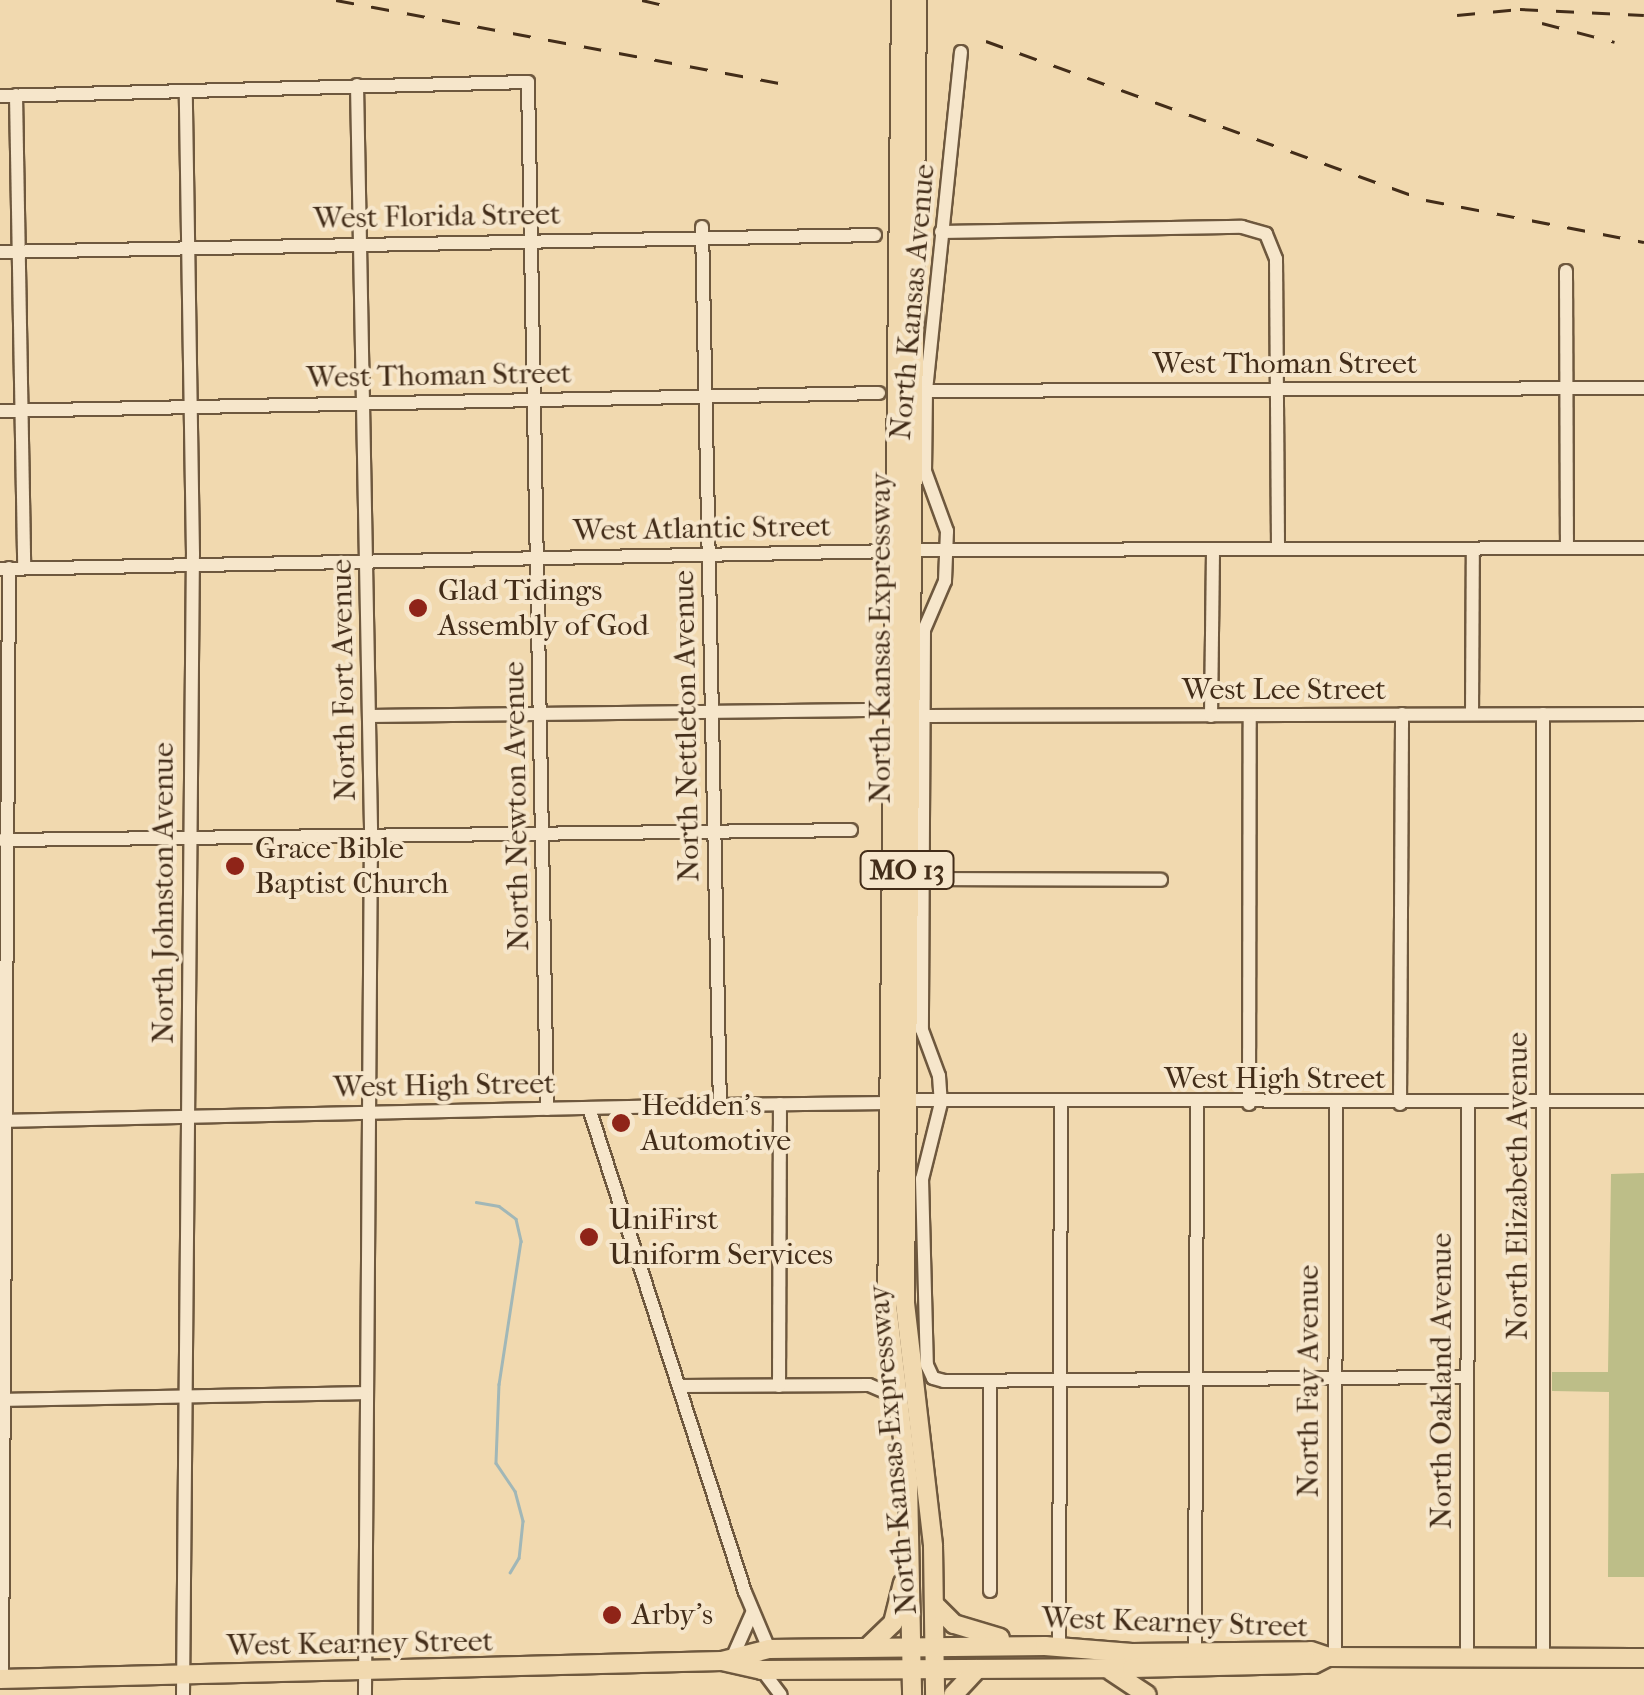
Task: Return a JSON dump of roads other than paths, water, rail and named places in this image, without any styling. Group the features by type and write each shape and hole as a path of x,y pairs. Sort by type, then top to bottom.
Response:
{"main road":[{"name":"North Kansas Expressway","path":"901,0 908,92"},
{"name":"North Kansas Expressway","path":"917,0 908,92 889,1030 906,1177 905,1303 935,1606 935,1695"},
{"name":"North Kansas Expressway","path":"900,551 898,1103 887,1305 908,1482 912,1695"},
{"path":"868,1647 888,1633 902,1598 908,1482"},
{"path":"935,1606 975,1633 1052,1646"},
{"name":"West Kearney Street","path":"1,1680 363,1672 728,1657 769,1649 912,1646 1052,1646 1149,1660 1314,1664 1332,1657"},
{"name":"West Kearney Street","path":"728,1657 762,1670 1101,1668 1195,1652 1311,1651 1332,1657 1644,1658"},
{"path":"1101,1668 1150,1695"},
{"path":"954,1695 978,1669"}],"street":[{"name":"North Kansas Avenue","path":"962,52 926,390 924,471 944,512 947,550 945,582 924,630 922,1030 939,1076 940,1103 922,1179 922,1294 932,1378 990,1381"},
{"name":"North Newton Avenue","path":"357,85 528,82 547,1108"},
{"path":"0,96 357,85"},
{"name":"North Fort Avenue","path":"357,85 371,832 364,1392 365,1695"},
{"name":"North Johnston Avenue","path":"183,1695 192,564 186,91"},
{"path":"1,1680 4,840 11,568 22,410 16,95"},
{"path":"941,232 1242,227 1266,234 1276,259 1278,549"},
{"name":"West Florida Street","path":"0,252 702,233 876,235"},
{"name":"North Nettleton Avenue","path":"702,233 720,1105"},
{"path":"1566,271 1567,548"},
{"name":"West Thoman Street","path":"926,390 1644,388"},
{"name":"West Thoman Street","path":"0,410 880,392"},
{"path":"1472,714 1473,548"},
{"name":"West Atlantic Street","path":"11,568 947,550 1644,548"},
{"path":"1212,716 1213,550"},
{"path":"370,716 867,710"},
{"path":"1400,1104 1402,714"},
{"name":"North Elizabeth Avenue","path":"1543,714 1543,1658"},
{"name":"West Lee Street","path":"924,716 1644,714"},
{"path":"1249,1104 1250,716"},
{"path":"4,840 371,832 851,830"},
{"path":"924,879 1161,880"},
{"name":"West High Street","path":"3,1121 780,1104 1644,1101"},
{"path":"1052,1646 1061,1381 1061,1103"},
{"name":"North Oakland Avenue","path":"1467,1658 1468,1103"},
{"path":"779,1386 780,1104"},
{"path":"1195,1652 1197,1104"},
{"name":"North Fay Avenue","path":"1332,1657 1336,1104"},
{"path":"589,1108 752,1610 769,1649"},
{"path":"868,1386 894,1366"},
{"path":"990,1591 990,1381 1466,1378"},
{"path":"680,1386 868,1386 899,1398"},
{"path":"2,1400 364,1392"},
{"path":"728,1657 752,1610"},
{"path":"1149,1660 1150,1695"},
{"path":"762,1670 784,1695 804,1670"}],"waterway":[{"path":"476,1202 499,1206 516,1219 521,1241 499,1384 496,1463 515,1491 523,1521 519,1558 510,1573"}],"railway":[{"path":"336,0 791,85"},
{"path":"642,0 667,6"},
{"path":"1457,15 1520,9 1644,15"},
{"path":"1542,23 1615,42"},
{"path":"986,41 1426,200 1644,242"}],"place":[{"name":"Glad Tidings Assembly of God","path":"418,608"},
{"name":"Grace Bible Baptist Church","path":"235,866"},
{"name":"Hedden's Automotive","path":"621,1123"},
{"name":"UniFirst Uniform Services","path":"589,1237"},
{"name":"Arby's","path":"612,1615"}]}
